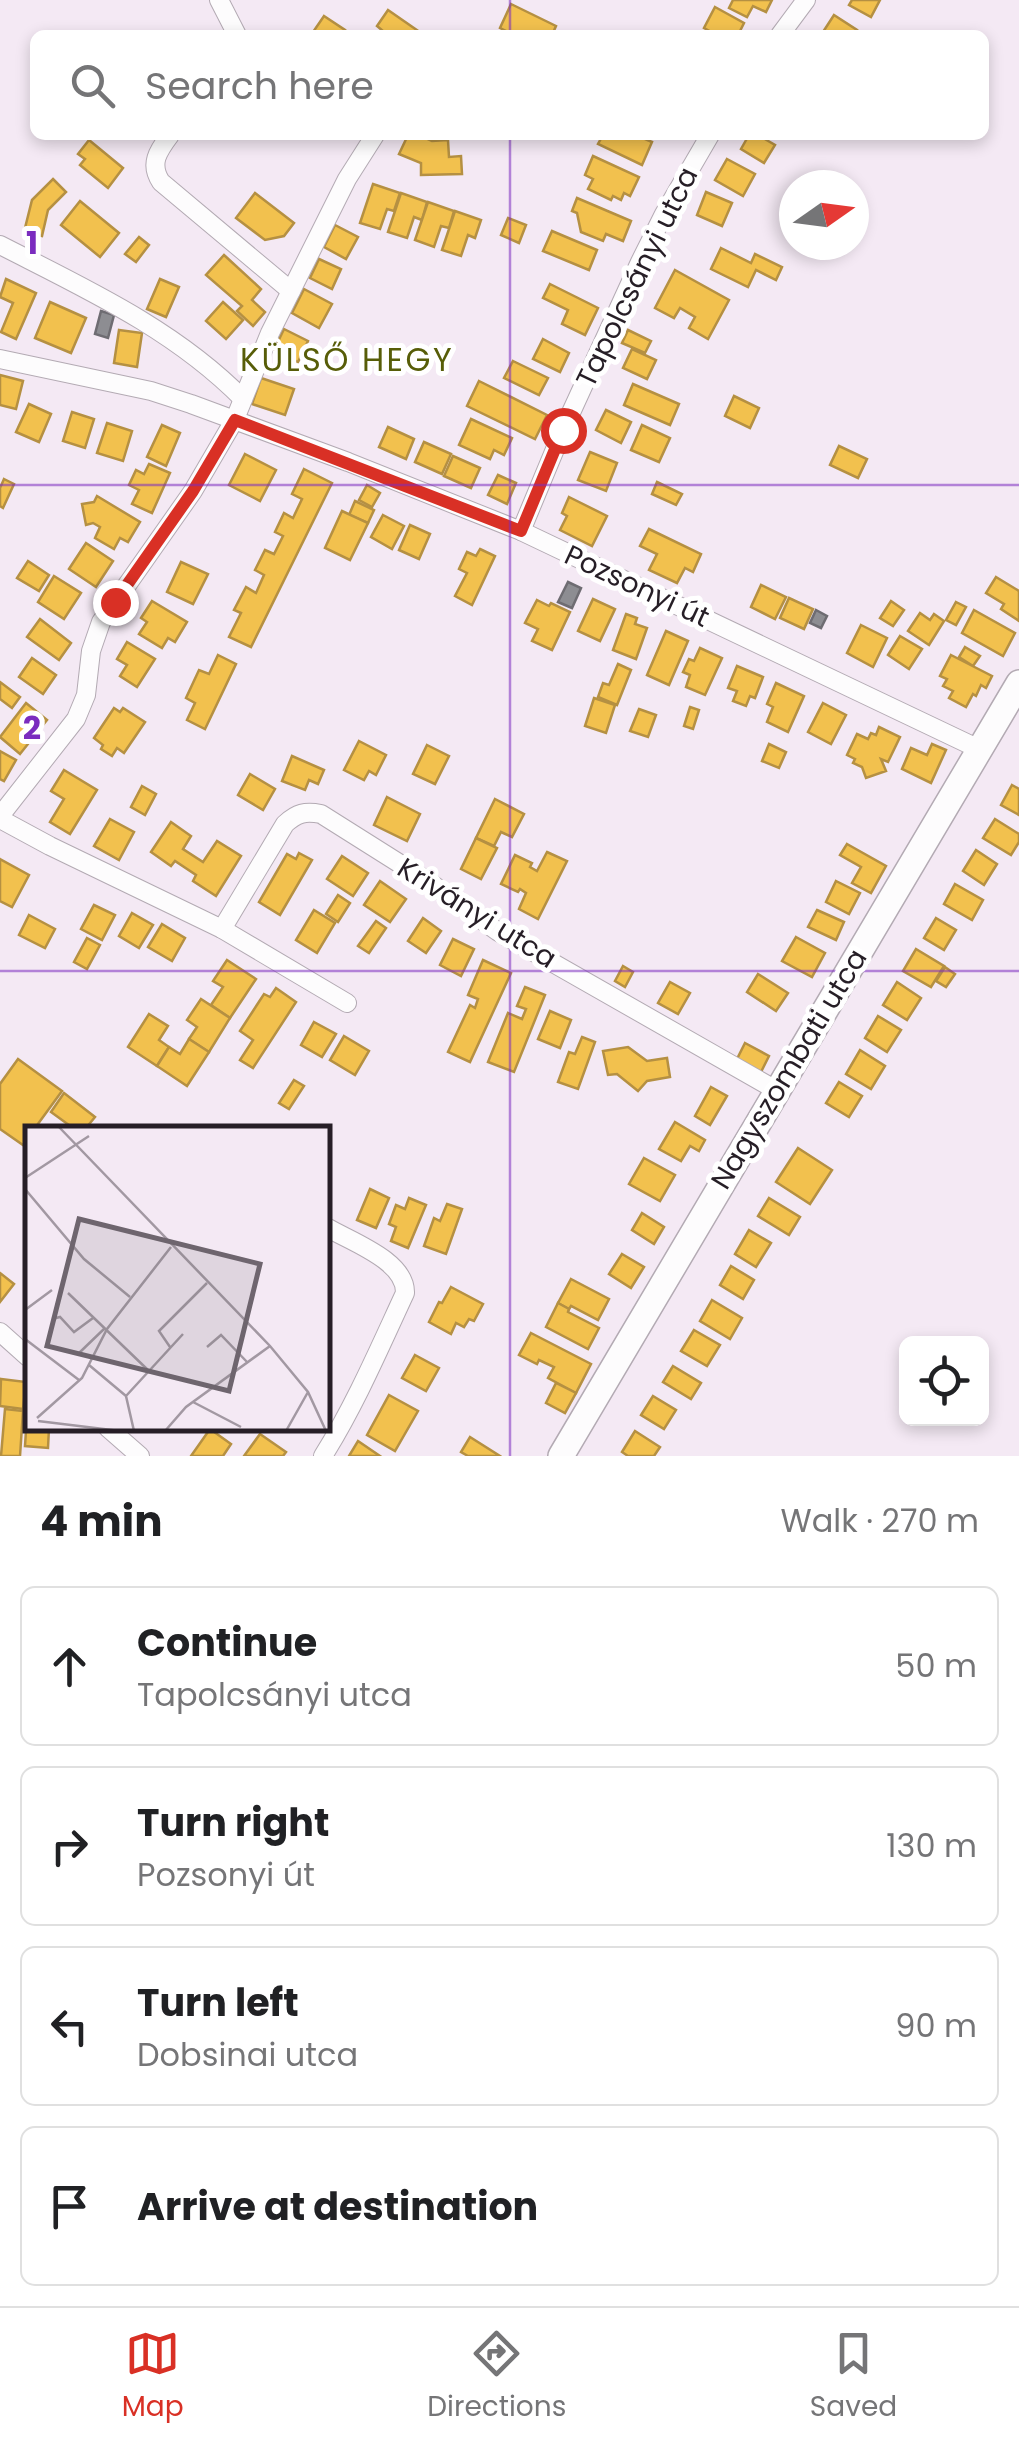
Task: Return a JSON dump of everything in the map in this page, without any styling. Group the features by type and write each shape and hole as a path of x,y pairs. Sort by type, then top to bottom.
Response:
{"street":[{"path":"219,0 234,30"},
{"path":"784,30 806,0"},
{"path":"167,140 154,160 160,182 292,291"},
{"path":"347,1003 222,928 0,818 76,719 86,695 91,652 101,622 193,491 235,420 270,333 347,179 372,140"},
{"name":"Tapolcsányi utca","path":"521,531 640,262 707,140"},
{"path":"0,245 132,312 172,338 244,398"},
{"name":"Pozsonyi út","path":"0,359 150,391 521,531 980,749"},
{"name":"Nagyszombati utca","path":"562,1456 1019,682"},
{"name":"Kriványi utca","path":"222,928 285,824 296,814 321,814 432,884 497,931 776,1090"},
{"path":"322,1456 369,1372 405,1293 405,1284 392,1264 330,1229"},
{"path":"0,1332 25,1354"},
{"path":"111,1431 140,1456"}],"building: Homes":[{"path":"733,0 772,0 766,12 753,6 747,17 729,8"},
{"path":"852,0 880,0 871,17 849,5"},
{"path":"511,4 556,26 554,30 500,28"},
{"path":"715,7 744,23 740,30 704,28"},
{"path":"388,10 417,30 382,30 377,26"},
{"path":"834,15 857,30 824,30"},
{"path":"324,16 345,30 314,30"},
{"path":"89,140 123,168 108,188 80,165 85,159 78,154"},
{"path":"406,140 448,140 449,157 461,156 462,174 421,175 421,163 399,154"},
{"path":"600,140 652,142 642,165 598,144"},
{"path":"746,140 766,140 775,145 764,163 741,149"},
{"path":"593,156 639,177 630,196 624,193 621,200 613,196 611,200 588,189 593,179 585,175"},
{"path":"727,159 755,174 743,196 715,180"},
{"path":"53,179 66,192 48,210 42,236 24,232 32,200"},
{"path":"373,184 400,193 394,211 387,209 380,229 360,223"},
{"path":"706,192 732,203 722,226 697,215"},
{"path":"255,193 294,223 284,236 265,240 236,218"},
{"path":"401,193 427,202 422,220 414,217 407,238 388,232"},
{"path":"577,198 631,221 623,241 606,234 603,241 581,232 577,213 572,211"},
{"path":"80,201 119,233 100,257 61,225"},
{"path":"428,202 454,211 449,228 441,226 434,247 415,240"},
{"path":"455,211 481,220 475,238 468,235 461,256 442,250"},
{"path":"508,218 526,225 519,243 501,235"},
{"path":"335,225 358,237 346,259 324,247"},
{"path":"552,231 597,250 589,270 543,251"},
{"path":"139,237 149,245 136,262 125,254"},
{"path":"721,248 751,263 755,254 782,267 776,280 756,270 748,287 711,269"},
{"path":"224,255 261,289 252,300 265,312 253,326 237,311 242,306 206,275"},
{"path":"319,259 341,269 332,289 310,278"},
{"path":"675,270 729,300 708,339 689,328 695,317 680,308 674,318 655,308"},
{"path":"6,279 36,293 16,339 1,332 13,303 0,297"},
{"path":"160,279 179,287 166,317 147,309"},
{"path":"550,284 598,308 585,335 562,324 568,310 543,298"},
{"path":"304,289 332,304 319,328 292,313"},
{"path":"50,302 86,318 71,353 35,338"},
{"path":"223,302 243,320 226,339 206,321"},
{"path":"284,329 308,341 298,362 274,350"},
{"path":"119,330 142,333 137,367 114,363"},
{"path":"628,330 651,341 645,353 622,343"},
{"path":"543,339 569,353 560,372 533,359"},
{"path":"632,349 656,360 647,379 623,368"},
{"path":"513,361 548,378 539,395 504,378"},
{"path":"0,375 23,381 16,409 0,405"},
{"path":"261,378 294,389 285,415 252,404"},
{"path":"479,381 547,415 535,439 467,406"},
{"path":"633,384 679,404 670,425 624,405"},
{"path":"734,396 759,408 750,428 725,416"},
{"path":"29,404 51,414 39,442 16,432"},
{"path":"606,410 631,422 621,443 596,430"},
{"path":"72,412 94,419 85,448 63,441"},
{"path":"471,419 512,438 504,455 494,450 490,459 459,445"},
{"path":"107,423 132,431 123,461 97,453"},
{"path":"162,425 180,433 166,466 147,457"},
{"path":"642,425 670,438 659,462 631,450"},
{"path":"388,427 414,439 406,459 379,447"},
{"path":"424,442 451,454 442,474 415,462"},
{"path":"839,446 867,459 858,478 830,465"},
{"path":"590,452 617,463 606,491 578,480"},
{"path":"245,454 276,470 260,501 229,485"},
{"path":"453,456 480,468 471,488 444,476"},
{"path":"149,464 170,473 152,513 132,504 139,490 129,485 136,470 144,474"},
{"path":"304,469 332,483 251,647 229,637 241,613 234,610 246,587 256,593 264,575 255,570 265,550 274,554 283,536 275,532 284,513 293,518 302,499 292,494"},
{"path":"498,475 516,483 507,504 488,495"},
{"path":"4,479 14,484 3,508 0,488"},
{"path":"657,482 682,494 676,505 652,494"},
{"path":"367,485 380,493 372,507 359,500"},
{"path":"97,496 140,522 128,542 120,538 114,549 95,538 100,527 86,525 82,504 94,502"},
{"path":"569,497 607,516 592,546 560,530 567,516 562,513"},
{"path":"355,501 374,510 368,523 349,515"},
{"path":"342,511 368,523 350,560 325,548"},
{"path":"383,515 404,526 392,549 371,537"},
{"path":"410,525 430,534 419,559 399,550"},
{"path":"649,529 701,554 693,572 685,568 677,583 649,570 657,554 640,546"},
{"path":"86,543 113,561 96,587 69,569"},
{"path":"480,549 495,556 472,605 455,596 467,573 459,569 467,552 476,556"},
{"path":"28,561 49,575 39,591 17,578"},
{"path":"181,562 208,574 193,604 167,592"},
{"path":"54,576 81,593 64,619 38,602"},
{"path":"996,577 1019,591 1019,621 1001,609 1004,604 986,593"},
{"path":"761,585 786,597 775,619 751,607"},
{"path":"789,598 813,609 804,629 780,618"},
{"path":"593,599 615,609 600,641 578,631"},
{"path":"537,600 570,612 552,650 532,641 538,629 525,623"},
{"path":"152,601 187,622 175,642 168,638 162,648 139,634 147,622 141,618"},
{"path":"891,601 904,610 893,626 880,618"},
{"path":"956,602 966,607 956,625 946,620"},
{"path":"974,610 1015,633 1003,656 962,633"},
{"path":"920,613 930,620 934,614 944,621 929,645 908,631"},
{"path":"626,614 637,618 635,624 647,628 636,659 613,650"},
{"path":"40,619 71,643 59,660 27,637"},
{"path":"861,625 887,638 873,667 847,653"},
{"path":"666,631 688,641 669,685 647,675"},
{"path":"900,636 922,649 909,669 888,655"},
{"path":"127,642 155,659 137,687 120,676 127,665 117,659"},
{"path":"965,647 980,656 973,666 959,657"},
{"path":"700,648 722,658 705,695 686,687 690,675 683,672"},
{"path":"218,655 236,664 205,729 187,720 195,703 186,698 199,670 209,674"},
{"path":"951,655 992,676 986,688 981,685 966,707 949,698 953,691 943,686 947,679 940,676"},
{"path":"32,658 56,675 43,694 19,677"},
{"path":"618,664 631,670 617,705 598,697 603,683 609,685"},
{"path":"737,666 763,677 755,698 750,696 746,706 733,701 737,691 728,688"},
{"path":"0,682 20,697 12,708 0,699"},
{"path":"776,683 804,696 788,732 767,722 773,707 767,704"},
{"path":"594,698 615,705 606,733 585,726"},
{"path":"26,703 47,720 20,754 0,737"},
{"path":"823,703 846,715 831,744 808,732"},
{"path":"690,707 699,710 693,729 684,726"},
{"path":"114,708 120,712 123,708 145,722 124,753 117,748 112,756 94,738"},
{"path":"639,709 656,715 648,737 630,731"},
{"path":"879,727 900,737 888,762 881,759 886,771 866,778 862,767 847,755 857,734 868,739 871,733 876,735"},
{"path":"359,741 386,755 376,775 369,771 364,780 344,770"},
{"path":"769,744 786,752 779,768 762,761"},
{"path":"932,744 946,750 931,783 902,769 911,748 927,755"},
{"path":"427,745 449,756 435,784 413,774"},
{"path":"0,751 16,760 4,781 0,779"},
{"path":"292,756 324,770 318,784 309,780 305,790 282,781"},
{"path":"64,770 97,790 70,834 50,822 64,799 51,791"},
{"path":"250,774 275,789 263,810 238,795"},
{"path":"1012,785 1019,789 1019,815 1001,805"},
{"path":"142,786 156,794 145,815 131,807"},
{"path":"387,797 420,814 407,841 374,825"},
{"path":"495,799 524,814 512,837 501,832 494,846 476,838"},
{"path":"110,819 134,832 119,860 94,846"},
{"path":"995,819 1019,834 1011,855 983,838"},
{"path":"171,822 191,836 183,849 203,862 217,841 241,856 216,896 193,881 196,875 175,861 171,866 151,852"},
{"path":"476,838 497,848 481,879 461,869"},
{"path":"847,844 886,866 871,893 852,883 861,867 840,855"},
{"path":"976,850 997,864 984,885 963,871"},
{"path":"547,852 567,861 538,919 519,909 526,893 501,884 515,855 532,863 530,867 537,871"},
{"path":"299,853 312,860 280,915 259,902 287,854 296,859"},
{"path":"342,856 368,873 353,896 327,879"},
{"path":"0,859 29,875 12,907 0,901"},
{"path":"380,881 406,899 390,922 364,905"},
{"path":"836,881 860,893 849,914 826,902"},
{"path":"955,884 983,900 972,920 944,904"},
{"path":"338,895 350,903 338,922 326,914"},
{"path":"94,905 115,915 102,940 81,929"},
{"path":"314,910 335,923 317,953 296,940"},
{"path":"817,910 844,922 836,940 808,927"},
{"path":"132,913 153,925 139,948 119,936"},
{"path":"29,915 55,929 45,948 19,935"},
{"path":"423,918 441,931 426,953 408,941"},
{"path":"936,918 956,930 944,950 924,938"},
{"path":"376,921 386,928 369,953 358,946"},
{"path":"162,924 185,938 172,961 148,947"},
{"path":"796,937 825,953 812,977 782,961"},
{"path":"87,938 100,945 87,969 74,962"},
{"path":"453,939 474,949 461,976 440,965"},
{"path":"916,949 944,966 931,987 903,971"},
{"path":"227,960 256,979 230,1018 211,1005 223,987 213,981"},
{"path":"483,960 511,973 470,1062 448,1052 470,1005 475,1008 478,999 468,995"},
{"path":"623,966 633,972 625,987 615,981"},
{"path":"945,967 955,974 946,987 936,981"},
{"path":"758,974 788,993 776,1011 747,992"},
{"path":"670,982 690,993 678,1014 658,1003"},
{"path":"897,982 921,998 907,1020 883,1005"},
{"path":"525,987 545,995 514,1072 488,1062 508,1013 522,1019 526,1009 517,1006"},
{"path":"276,988 296,1002 253,1068 240,1060 253,1040 240,1031 264,994 270,997"},
{"path":"201,999 230,1018 209,1052 189,1039 197,1027 187,1020"},
{"path":"550,1011 571,1020 560,1048 538,1039"},
{"path":"149,1014 168,1026 159,1040 169,1047 157,1066 128,1047"},
{"path":"878,1016 901,1030 887,1052 865,1038"},
{"path":"314,1022 336,1034 322,1057 301,1045"},
{"path":"344,1036 369,1051 355,1075 330,1060"},
{"path":"582,1037 595,1042 578,1089 558,1082 569,1052 575,1054"},
{"path":"189,1039 209,1052 187,1086 157,1066 169,1047 180,1054"},
{"path":"745,1043 769,1056 760,1074 736,1061"},
{"path":"628,1047 647,1061 667,1058 670,1077 647,1081 638,1091 617,1074 608,1075 603,1051"},
{"path":"860,1050 885,1066 871,1089 846,1074"},
{"path":"18,1059 62,1091 36,1126 25,1126 23,1145 0,1129 0,1084"},
{"path":"294,1080 304,1086 289,1109 279,1103"},
{"path":"839,1082 862,1096 849,1117 826,1103"},
{"path":"711,1087 727,1096 710,1125 695,1116"},
{"path":"64,1093 95,1117 88,1126 70,1126 51,1112"},
{"path":"675,1122 705,1140 699,1151 690,1146 681,1161 659,1149"},
{"path":"798,1148 832,1170 810,1204 776,1182"},
{"path":"644,1158 675,1175 660,1201 629,1184"},
{"path":"370,1189 389,1198 376,1228 357,1220"},
{"path":"409,1198 426,1205 408,1248 391,1241 396,1227 389,1224 396,1205 405,1209"},
{"path":"769,1198 800,1217 789,1235 758,1216"},
{"path":"447,1204 462,1209 446,1254 424,1246 434,1218 440,1221"},
{"path":"642,1213 664,1227 654,1244 632,1230"},
{"path":"749,1230 771,1243 756,1267 735,1254"},
{"path":"622,1254 644,1267 631,1288 609,1274"},
{"path":"731,1266 754,1280 743,1299 720,1285"},
{"path":"0,1273 14,1284 0,1302"},
{"path":"571,1279 609,1299 598,1320 558,1303"},
{"path":"451,1287 483,1304 474,1321 469,1319 464,1327 456,1323 451,1334 429,1322"},
{"path":"712,1300 742,1318 730,1339 700,1321"},
{"path":"558,1303 599,1328 588,1349 546,1327"},
{"path":"694,1330 720,1345 707,1366 681,1351"},
{"path":"531,1333 591,1364 576,1393 548,1378 554,1367 519,1355"},
{"path":"415,1355 439,1368 426,1391 402,1378"},
{"path":"673,1366 701,1383 691,1399 663,1382"},
{"path":"1,1379 25,1382 23,1409 0,1406"},
{"path":"556,1383 576,1393 565,1413 546,1403"},
{"path":"389,1395 418,1411 395,1451 367,1435"},
{"path":"653,1396 676,1410 664,1429 641,1415"},
{"path":"5,1409 23,1411 20,1456 1,1456"},
{"path":"26,1431 49,1431 48,1448 25,1446"},
{"path":"209,1431 231,1444 223,1456 191,1456"},
{"path":"635,1431 660,1447 654,1456 628,1456 622,1452"},
{"path":"260,1434 286,1452 283,1456 244,1456"},
{"path":"470,1437 500,1456 468,1456 461,1452"},
{"path":"358,1441 380,1456 349,1456"}],"building: Industry":[{"path":"101,311 114,315 108,338 95,334"},
{"path":"568,582 581,588 572,608 558,602"},
{"path":"816,610 827,616 821,628 810,623"}],"district":[{"name":"KÜLSŐ HEGY","path":"347,359"}],"route":[{"path":"115,602 193,491 235,420 521,531 563,430"}]}
